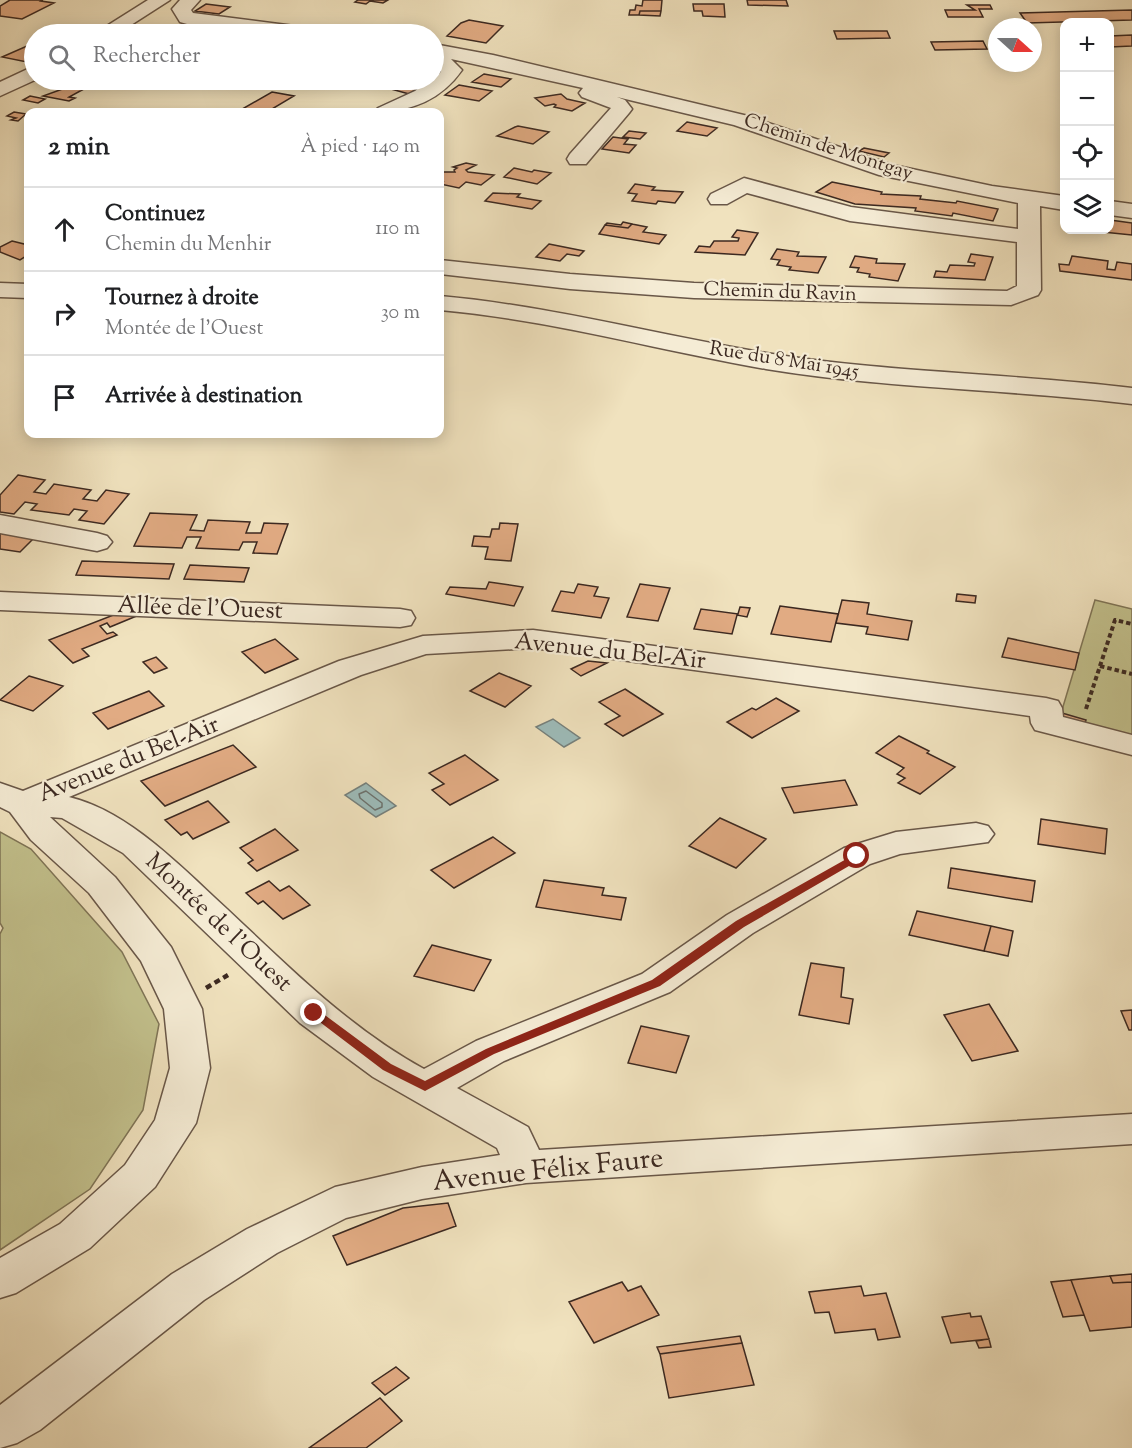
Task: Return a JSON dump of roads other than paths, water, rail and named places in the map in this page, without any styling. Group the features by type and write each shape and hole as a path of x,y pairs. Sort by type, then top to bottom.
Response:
{"street":[{"path":"121,24 161,0"},
{"path":"191,0 181,9 187,18 233,24"},
{"name":"Chemin de Montgay","path":"444,52 741,120 887,171 1029,200 1060,203"},
{"path":"444,63 452,70 449,76 444,79"},
{"path":"0,90 24,77"},
{"path":"578,159 622,109 618,104 592,96 588,92 593,85"},
{"path":"392,108 424,90"},
{"path":"719,198 744,185 850,213 1029,237"},
{"name":"Chemin du Ravin","path":"444,267 588,283 772,294 1011,298 1029,290 1029,200"},
{"path":"1114,209 1132,211"},
{"path":"0,290 24,291"},
{"name":"Rue du 8 Mai 1945","path":"444,303 521,311 798,365 882,376 1050,386 1132,396"},
{"path":"0,524 97,542"},
{"name":"Allée de l'Ouest","path":"0,601 400,618"},
{"name":"Avenue du Bel-Air","path":"22,810 350,668 423,645 533,639 1046,708 1047,723 1132,745"},
{"path":"0,1280 75,1236 140,1176 175,1123 190,1068 183,1009 158,956 102,885 22,810"},
{"name":"Montée de l'Ouest","path":"22,810 107,829 136,845 314,1013 387,1067 513,1138 526,1167"},
{"path":"425,1087 490,1052 656,983 740,924 857,856 896,843 976,834"},
{"name":"Avenue Félix Faure","path":"0,1429 23,1416 188,1287 262,1240 335,1204 422,1183 526,1167 1132,1129"}],"water":[{"path":"553,719 580,738 564,747 536,727"},
{"path":"366,783 396,806 376,817 345,795"}]}
